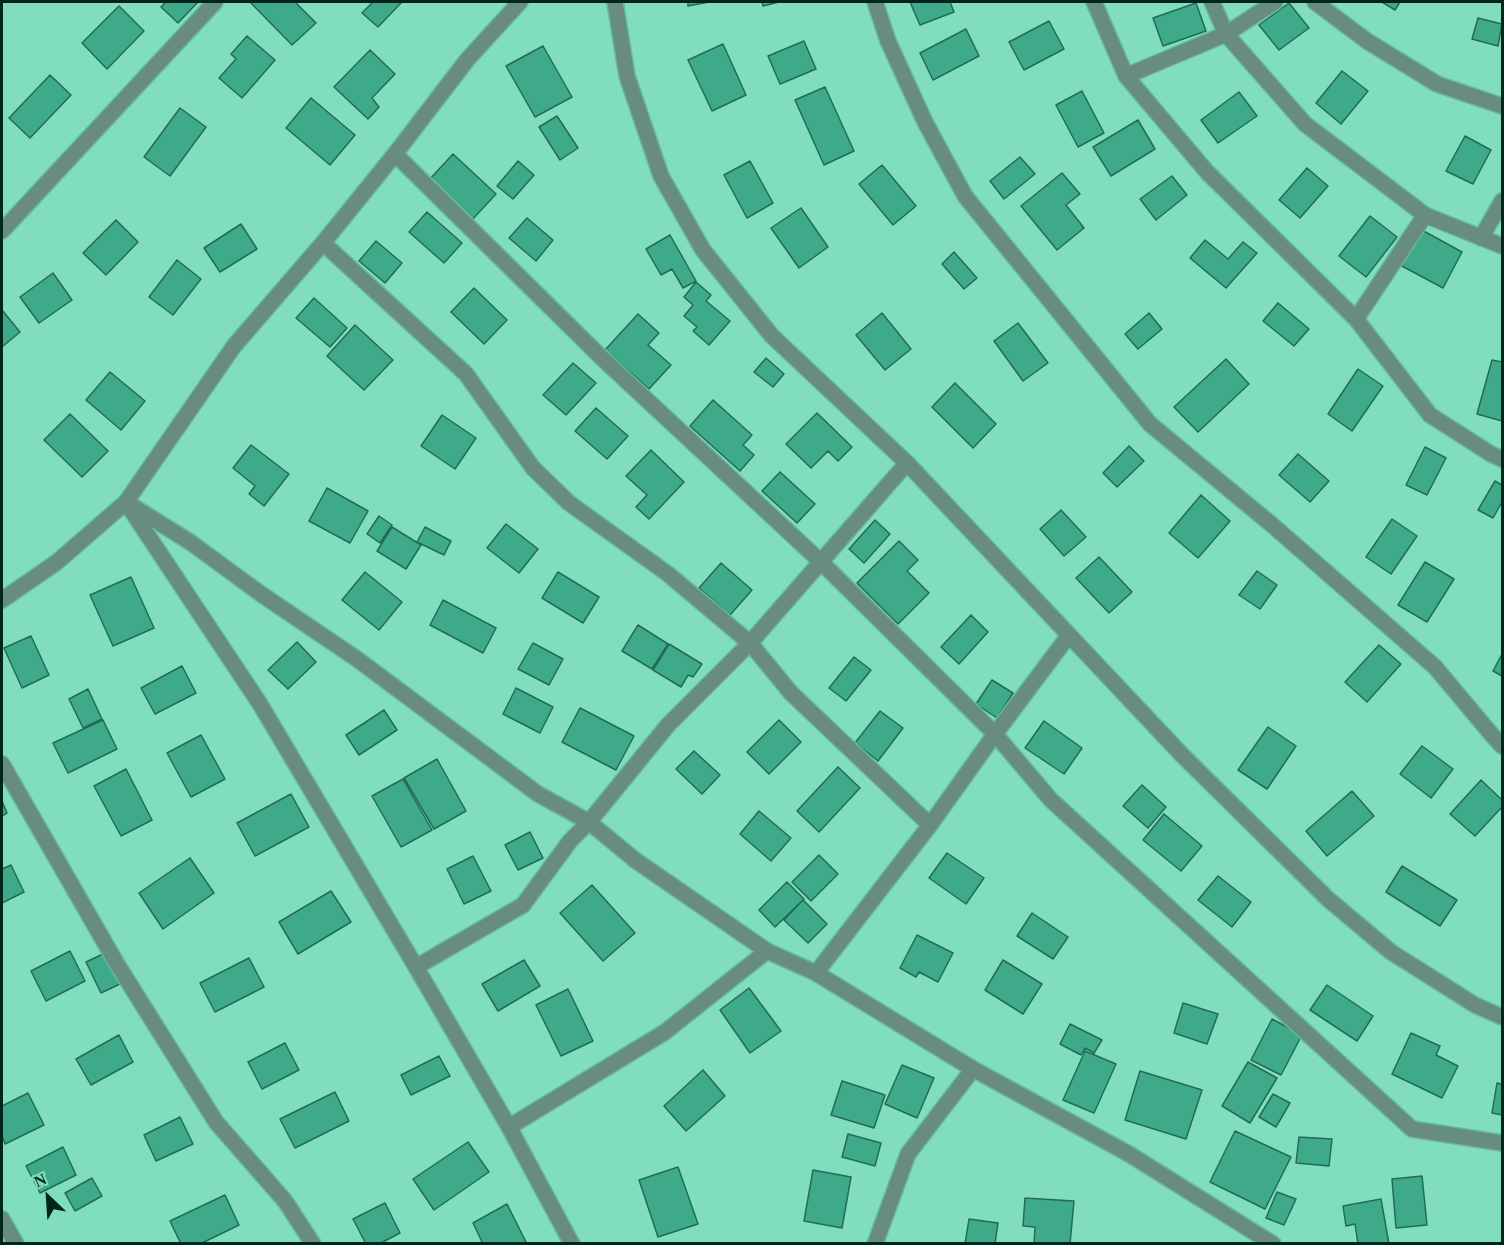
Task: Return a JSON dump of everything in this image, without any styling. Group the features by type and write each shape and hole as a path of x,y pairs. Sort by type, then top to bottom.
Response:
{"street":[{"path":"2,231 215,2"},
{"path":"2,600 57,562 126,502 234,346 323,243 467,60 520,2"},
{"path":"615,2 627,76 661,176 704,250 772,336 907,463 1183,756 1328,899 1391,952 1475,1005 1503,1017"},
{"path":"875,2 888,41 925,123 965,196 1150,424 1271,524 1435,667 1503,746"},
{"path":"1094,2 1126,76 1207,172 1356,319 1430,416 1503,459"},
{"path":"1212,2 1226,34 1305,124 1425,215 1503,246"},
{"path":"1126,76 1226,34 1275,2"},
{"path":"1315,2 1367,41 1437,84 1503,106"},
{"path":"395,154 604,360 820,562 995,734 1051,800 1412,1129 1503,1143"},
{"path":"1481,238 1503,201"},
{"path":"1356,319 1425,215"},
{"path":"323,243 466,374 533,468 569,503 668,574 750,643 791,693 930,825"},
{"path":"416,967 524,905 570,841 589,822 668,725 750,643 907,463"},
{"path":"126,502 190,542 261,594 357,659 538,794 589,822 635,860 767,951 816,973 973,1069 1129,1154 1273,1244"},
{"path":"126,502 261,704 416,967 572,1244"},
{"path":"816,973 930,825 1069,635"},
{"path":"2,764 117,964 216,1122 285,1201 313,1244"},
{"path":"508,1127 665,1032 767,951"},
{"path":"875,1244 908,1154 973,1069"},
{"path":"2,1219 16,1244"}],"building":[{"path":"166,2 198,2 178,23 161,7"},
{"path":"250,2 295,2 316,23 292,45"},
{"path":"373,2 402,2 378,27 362,13"},
{"path":"688,2 709,2 688,6"},
{"path":"762,2 779,2 763,6"},
{"path":"910,2 950,2 954,12 920,25"},
{"path":"1382,2 1400,2 1395,10"},
{"path":"1196,3 1206,31 1163,46 1153,18"},
{"path":"1289,3 1309,28 1279,50 1259,25"},
{"path":"119,6 144,31 107,69 82,43"},
{"path":"1478,18 1502,24 1498,46 1472,39"},
{"path":"1049,21 1064,49 1024,70 1009,42"},
{"path":"966,29 979,56 933,80 920,53"},
{"path":"247,36 275,60 242,98 219,78 236,59 231,54"},
{"path":"804,41 816,69 780,84 768,56"},
{"path":"723,44 746,95 712,111 688,60"},
{"path":"543,46 572,97 535,117 506,66"},
{"path":"370,50 395,74 372,98 379,107 368,119 334,87"},
{"path":"1342,71 1368,91 1341,124 1316,103"},
{"path":"50,75 71,95 30,138 9,118"},
{"path":"825,87 854,151 824,165 795,100"},
{"path":"1082,91 1104,133 1078,147 1056,105"},
{"path":"1239,92 1257,116 1218,143 1201,120"},
{"path":"311,98 355,135 330,165 286,128"},
{"path":"180,108 206,127 170,176 144,157"},
{"path":"557,116 578,148 560,160 539,127"},
{"path":"1138,120 1155,149 1111,176 1093,147"},
{"path":"1465,136 1491,150 1473,184 1446,171"},
{"path":"453,154 496,194 471,221 428,181"},
{"path":"1020,157 1035,174 1004,199 990,181"},
{"path":"518,161 534,175 513,199 497,186"},
{"path":"750,161 773,203 747,218 724,175"},
{"path":"882,165 916,206 893,225 859,184"},
{"path":"1307,168 1328,186 1300,218 1279,200"},
{"path":"1062,173 1080,194 1066,205 1084,228 1057,250 1021,206"},
{"path":"1172,176 1187,195 1156,220 1140,199"},
{"path":"801,208 828,247 799,268 771,228"},
{"path":"427,212 462,243 444,263 409,232"},
{"path":"1370,216 1397,237 1366,277 1339,256"},
{"path":"527,218 553,240 536,261 509,238"},
{"path":"116,220 138,242 106,275 83,253"},
{"path":"241,224 257,249 220,272 204,248"},
{"path":"1420,229 1462,252 1443,288 1400,265"},
{"path":"670,235 696,281 683,288 672,269 661,275 646,249"},
{"path":"1205,240 1228,259 1243,242 1257,253 1226,288 1190,258"},
{"path":"376,241 402,263 385,283 359,261"},
{"path":"954,252 977,278 964,289 942,264"},
{"path":"177,260 201,279 173,315 149,297"},
{"path":"53,273 72,300 39,323 20,297"},
{"path":"696,282 711,295 706,301 730,321 709,345 693,331 697,327 684,316 693,305 684,297"},
{"path":"474,288 507,320 484,344 451,312"},
{"path":"314,298 347,328 330,347 296,318"},
{"path":"1278,303 1309,329 1294,346 1263,321"},
{"path":"2,310 20,332 2,347"},
{"path":"882,313 911,349 885,370 856,335"},
{"path":"1149,313 1162,329 1138,349 1125,334"},
{"path":"638,314 659,333 648,345 671,365 649,389 605,350"},
{"path":"1018,323 1048,363 1023,381 994,341"},
{"path":"355,325 393,360 364,390 327,356"},
{"path":"766,358 784,374 773,387 754,372"},
{"path":"1226,359 1249,384 1198,432 1174,407"},
{"path":"1492,360 1502,362 1502,421 1477,414"},
{"path":"573,363 596,383 566,415 543,395"},
{"path":"1358,369 1383,386 1352,431 1328,414"},
{"path":"110,372 145,401 121,430 86,400"},
{"path":"955,383 996,424 973,448 932,407"},
{"path":"713,400 752,435 743,445 754,455 740,471 690,426"},
{"path":"596,408 628,436 607,459 575,431"},
{"path":"817,413 852,447 838,461 828,451 811,468 786,444"},
{"path":"70,414 108,451 82,477 44,440"},
{"path":"442,415 476,438 455,469 421,446"},
{"path":"251,445 289,474 264,506 249,494 255,486 233,468"},
{"path":"1129,446 1144,461 1117,487 1103,473"},
{"path":"1425,447 1446,458 1427,495 1406,485"},
{"path":"651,450 684,482 649,519 636,507 647,495 626,476"},
{"path":"1298,454 1329,481 1310,502 1279,475"},
{"path":"780,472 815,504 797,523 762,491"},
{"path":"1495,481 1502,485 1502,502 1493,518 1478,510"},
{"path":"327,488 368,511 350,543 309,521"},
{"path":"1201,495 1230,521 1198,558 1169,533"},
{"path":"1061,510 1086,537 1064,556 1040,529"},
{"path":"379,516 392,525 380,543 367,534"},
{"path":"1392,519 1417,536 1391,574 1366,557"},
{"path":"875,520 890,534 864,563 849,549"},
{"path":"506,524 538,549 519,573 487,548"},
{"path":"392,527 421,545 406,569 377,551"},
{"path":"425,527 451,541 444,555 417,542"},
{"path":"899,541 918,560 907,571 929,593 898,624 857,583"},
{"path":"1099,557 1132,592 1109,613 1076,578"},
{"path":"1425,562 1454,579 1427,622 1398,605"},
{"path":"721,563 752,590 730,615 699,588"},
{"path":"1257,571 1277,585 1260,609 1239,595"},
{"path":"365,572 402,602 379,630 342,600"},
{"path":"558,572 599,597 583,623 542,598"},
{"path":"131,577 154,628 113,646 90,595"},
{"path":"443,600 496,628 483,653 430,625"},
{"path":"971,615 988,632 959,664 941,647"},
{"path":"638,625 668,644 652,669 622,651"},
{"path":"31,636 49,675 22,688 4,648"},
{"path":"297,642 316,662 288,689 268,670"},
{"path":"533,643 563,659 549,685 518,669"},
{"path":"669,644 702,664 693,677 688,675 681,687 653,670"},
{"path":"1379,645 1401,664 1367,702 1345,682"},
{"path":"1502,654 1502,676 1493,671"},
{"path":"854,657 871,670 846,701 829,688"},
{"path":"182,666 196,693 155,714 141,688"},
{"path":"992,680 1013,693 997,718 976,704"},
{"path":"516,688 553,707 540,733 503,714"},
{"path":"88,689 102,719 83,728 69,699"},
{"path":"580,708 634,736 616,770 562,742"},
{"path":"384,710 397,730 359,755 346,735"},
{"path":"880,711 903,728 878,761 855,743"},
{"path":"103,720 117,749 68,773 53,743"},
{"path":"779,720 801,742 769,774 747,752"},
{"path":"1044,721 1082,748 1064,774 1025,748"},
{"path":"1268,727 1296,746 1267,789 1238,770"},
{"path":"201,735 225,779 191,797 167,753"},
{"path":"1422,746 1453,769 1431,798 1400,774"},
{"path":"694,751 720,775 702,794 676,769"},
{"path":"437,759 466,811 434,829 404,778"},
{"path":"838,767 860,788 819,832 797,811"},
{"path":"126,769 152,820 121,836 94,786"},
{"path":"403,779 432,830 401,847 372,796"},
{"path":"1481,780 1502,800 1502,807 1475,836 1450,814"},
{"path":"1142,785 1166,807 1148,828 1123,806"},
{"path":"1352,791 1374,816 1327,856 1306,831"},
{"path":"291,794 309,827 255,856 237,823"},
{"path":"2,801 7,813 2,816"},
{"path":"759,811 791,838 771,861 740,834"},
{"path":"1164,814 1202,846 1181,871 1143,840"},
{"path":"530,832 543,858 518,870 505,845"},
{"path":"947,853 984,878 966,904 929,878"},
{"path":"819,855 838,874 811,901 792,882"},
{"path":"473,856 491,891 464,904 447,869"},
{"path":"190,858 214,893 163,929 139,893"},
{"path":"11,865 24,892 2,903 2,869"},
{"path":"1402,866 1457,900 1440,926 1386,892"},
{"path":"1218,876 1251,902 1232,927 1198,900"},
{"path":"787,882 804,899 775,927 759,910"},
{"path":"592,885 635,933 603,961 560,913"},
{"path":"331,891 351,922 298,954 279,922"},
{"path":"803,900 827,924 808,943 784,920"},
{"path":"1032,913 1068,937 1053,959 1017,936"},
{"path":"917,935 953,953 938,982 919,972 916,977 900,968"},
{"path":"70,951 85,981 46,1001 31,971"},
{"path":"107,952 122,983 101,993 86,962"},
{"path":"249,958 264,987 215,1012 200,983"},
{"path":"524,960 540,986 498,1011 482,984"},
{"path":"1003,960 1042,984 1023,1014 985,990"},
{"path":"1327,985 1373,1016 1357,1041 1310,1010"},
{"path":"749,988 781,1031 750,1053 720,1010"},
{"path":"568,989 593,1041 561,1056 536,1005"},
{"path":"1183,1003 1218,1014 1207,1044 1174,1033"},
{"path":"1272,1019 1302,1035 1281,1075 1251,1060"},
{"path":"1070,1024 1102,1040 1094,1053 1085,1048 1081,1055 1060,1044"},
{"path":"1411,1033 1440,1046 1436,1055 1458,1066 1442,1098 1392,1074"},
{"path":"119,1035 133,1062 91,1085 76,1059"},
{"path":"285,1043 299,1070 262,1089 248,1062"},
{"path":"1085,1051 1116,1064 1094,1113 1063,1100"},
{"path":"439,1056 450,1076 411,1095 401,1075"},
{"path":"1248,1062 1277,1078 1250,1123 1222,1106"},
{"path":"902,1065 934,1078 917,1118 885,1104"},
{"path":"703,1070 725,1096 686,1131 664,1106"},
{"path":"1140,1071 1202,1090 1186,1139 1125,1120"},
{"path":"842,1081 885,1095 874,1128 831,1115"},
{"path":"1497,1083 1502,1084 1502,1115 1492,1113"},
{"path":"335,1092 349,1121 295,1148 280,1119"},
{"path":"28,1093 44,1125 5,1144 2,1136 2,1106"},
{"path":"1273,1094 1290,1103 1276,1127 1259,1117"},
{"path":"180,1117 193,1144 156,1161 144,1135"},
{"path":"1235,1131 1291,1157 1265,1209 1210,1182"},
{"path":"848,1134 881,1143 875,1166 842,1157"},
{"path":"1299,1137 1332,1139 1329,1166 1296,1163"},
{"path":"468,1142 489,1172 434,1210 413,1179"},
{"path":"63,1147 76,1175 40,1193 26,1166"},
{"path":"678,1167 698,1224 658,1237 639,1180"},
{"path":"813,1170 851,1177 842,1228 804,1221"},
{"path":"1422,1176 1427,1225 1396,1228 1392,1179"},
{"path":"92,1178 102,1196 75,1211 65,1193"},
{"path":"1277,1192 1296,1199 1284,1225 1266,1218"},
{"path":"225,1195 239,1225 200,1244 181,1244 170,1221"},
{"path":"1025,1198 1074,1201 1070,1244 1034,1244 1035,1227 1023,1226"},
{"path":"1381,1199 1389,1244 1358,1244 1355,1224 1346,1226 1343,1206"},
{"path":"385,1203 400,1233 379,1244 366,1244 353,1219"},
{"path":"507,1204 527,1244 483,1244 473,1223"},
{"path":"969,1219 998,1223 995,1244 965,1244"}]}
